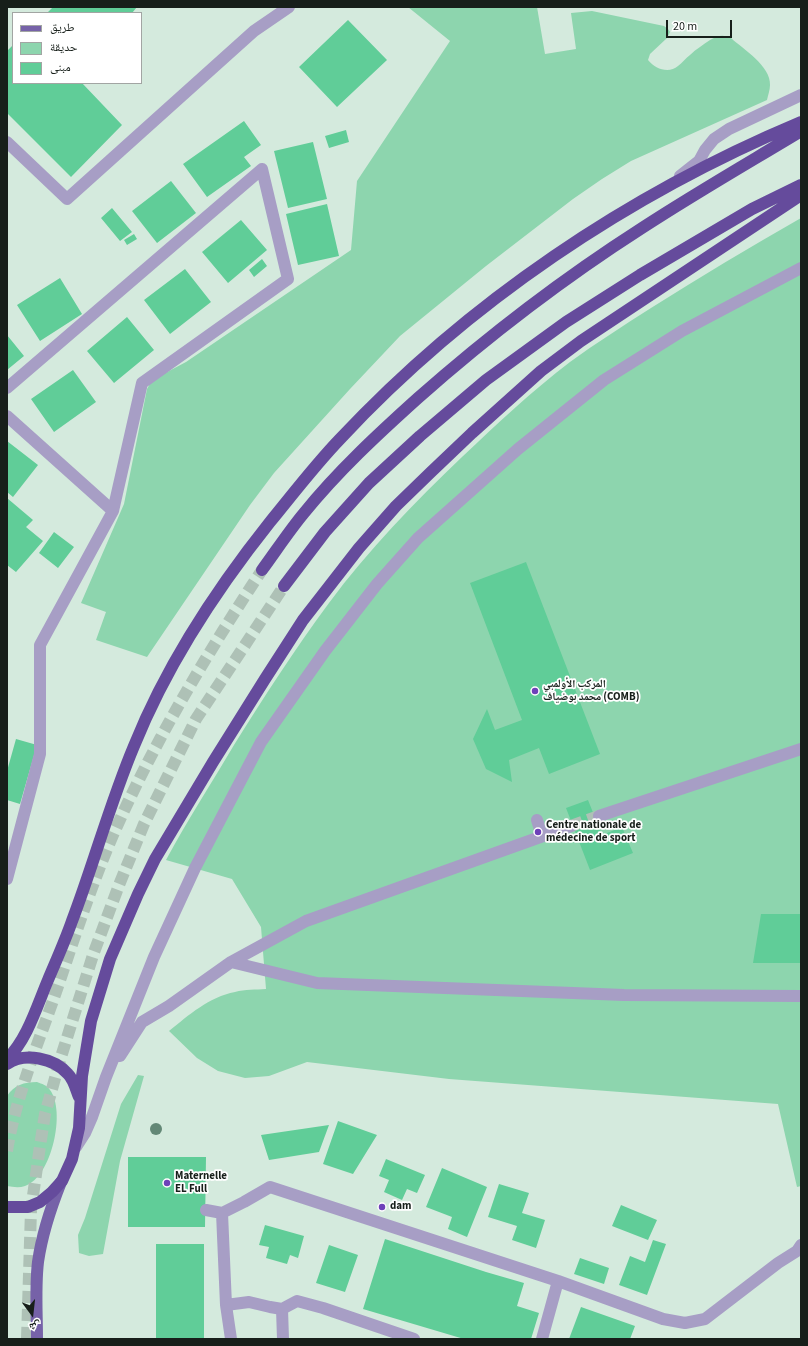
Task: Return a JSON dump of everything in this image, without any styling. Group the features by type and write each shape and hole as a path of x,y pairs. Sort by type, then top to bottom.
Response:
{"highway":[{"path":"7,1059 20,1044 58,956 72,920 116,789 153,702 191,632 223,584 313,468 341,437 455,330 529,274 589,232 656,193 705,166 801,122"},
{"path":"262,570 304,512 351,461 382,431 454,367 499,330 602,254 642,227 801,131"},
{"path":"284,586 325,532 369,483 420,436 486,380 566,322 640,275 752,209 801,185"},
{"path":"7,1207 28,1207 40,1202 62,1181 75,1148 79,1128 84,1058 91,1021 99,991 110,959 155,859 213,762 303,620 359,548 396,506 472,432 541,371 581,341 801,195"},
{"path":"7,1064 24,1057 52,1062 69,1074 80,1100"}],"main road":[{"path":"37,1339 36,1286 40,1249 54,1201 62,1181"}],"street":[{"path":"7,142 67,198 254,31 289,7"},
{"path":"656,193 699,161 705,150 714,139 729,128 801,95"},
{"path":"7,388 262,169 288,279 142,383 113,511 40,645 40,754 7,879"},
{"path":"75,1148 85,1133 92,1117 106,1077 157,950 195,868 261,742 325,651 377,584 424,533 518,449 604,380 682,331 801,268"},
{"path":"7,416 113,511"},
{"path":"599,816 801,749"},
{"path":"537,820 542,836"},
{"path":"106,1077 142,1022 169,1006 231,962 306,921 571,826"},
{"path":"231,962 317,983 624,995 801,996"},
{"path":"206,1210 222,1213 270,1187 558,1281 663,1319 686,1323 705,1320 778,1263 796,1251 801,1245"},
{"path":"222,1213 226,1305 231,1339"},
{"path":"542,1339 558,1281"},
{"path":"226,1305 249,1302 282,1309 297,1302 323,1308 414,1339"},
{"path":"282,1309 283,1339"}],"green space":[{"path":"408,7 537,7 545,54 576,49 571,13 592,11 664,26 670,32 667,38 650,54 648,60 654,66 666,70 670,70 678,66 710,40 725,36 731,38 755,58 766,71 770,85 767,100 631,161 573,199 486,266 400,336 274,473 250,505 147,657 96,640 106,612 81,603 124,504 147,389 152,380 186,362 351,250 357,181 450,41"},
{"name":"المركب الأولمبي محمد بوضياف (COMB)","path":"801,218 801,1186 797,1187 778,1104 449,1079 307,1062 269,1076 245,1078 218,1071 197,1058 169,1031 200,1007 226,994 247,990 266,989 261,927 232,879 166,860 234,745 316,620 344,583 376,545 410,509 444,474 542,384 600,341 669,296"},
{"path":"138,1075 144,1076 120,1161 103,1254 89,1256 79,1253 78,1235 85,1218 121,1104"},
{"path":"37,1082 49,1088 55,1100 57,1113 54,1142 43,1170 34,1180 23,1187 7,1186 7,1096 13,1089 20,1085"}],"building":[{"path":"53,7 137,7 133,12 48,12"},
{"path":"348,20 387,60 337,107 299,67"},
{"path":"12,46 12,84 83,84 122,125 71,177 7,113 7,51"},
{"path":"244,121 261,145 244,157 251,166 207,197 183,164"},
{"path":"346,130 349,142 329,148 325,136"},
{"path":"313,142 327,199 288,208 274,151"},
{"path":"171,181 196,213 157,243 132,211"},
{"path":"327,204 339,256 298,265 286,214"},
{"path":"112,208 132,232 120,241 101,218"},
{"path":"241,220 267,250 228,283 202,252"},
{"path":"134,234 137,239 127,245 124,240"},
{"path":"262,259 267,266 254,277 249,270"},
{"path":"185,269 211,302 170,334 144,300"},
{"path":"60,278 82,314 40,341 17,305"},
{"path":"127,317 154,350 114,383 87,351"},
{"path":"7,335 24,356 7,370"},
{"path":"73,370 96,402 54,432 31,399"},
{"path":"7,441 38,465 13,497 7,492"},
{"path":"7,498 33,520 26,527 43,541 16,572 7,565"},
{"path":"54,532 74,547 58,568 39,553"},
{"path":"526,562 600,754 549,774 539,748 509,760 512,782 486,769 473,739 487,709 495,730 522,720 470,583"},
{"path":"16,739 37,745 20,804 7,800 7,771"},
{"path":"588,800 602,835 622,827 633,853 590,870 566,808"},
{"path":"761,914 801,914 801,963 753,963"},
{"path":"338,1121 377,1135 353,1174 323,1164"},
{"path":"329,1125 319,1152 269,1160 261,1135"},
{"name":"Maternelle EL Full","path":"128,1157 206,1157 205,1227 128,1227"},
{"path":"386,1159 425,1175 417,1193 407,1189 402,1200 384,1192 389,1180 379,1176"},
{"path":"442,1168 487,1187 467,1237 448,1229 452,1217 426,1207"},
{"path":"499,1184 529,1193 522,1213 545,1220 536,1248 512,1240 517,1226 488,1217"},
{"path":"621,1205 657,1220 648,1240 612,1226"},
{"path":"265,1225 304,1236 298,1258 290,1255 287,1264 266,1258 269,1247 259,1245"},
{"path":"385,1239 524,1283 517,1306 539,1313 531,1339 464,1339 363,1309"},
{"path":"653,1240 666,1244 647,1295 619,1285 630,1256 645,1262"},
{"path":"156,1244 204,1244 204,1339 156,1339"},
{"path":"329,1245 358,1255 345,1292 316,1283"},
{"path":"580,1258 609,1268 604,1284 574,1274"},
{"path":"581,1307 635,1326 630,1339 569,1339"}],"tunnel":[{"path":"7,1151 16,1110 28,1070 90,893 113,835 163,733 221,634 262,570"},
{"path":"27,1339 31,1210 45,1114 93,955 144,824 196,719 284,586"},
{"path":"571,826 599,816"}],"place":[{"name":"المركب الأولمبي محمد بوضياف (COMB)","path":"535,691"},
{"name":"Centre nationale de médecine de sport","path":"538,832"},
{"name":"Maternelle EL Full","path":"167,1183"},
{"name":"dam","path":"382,1207"}]}
